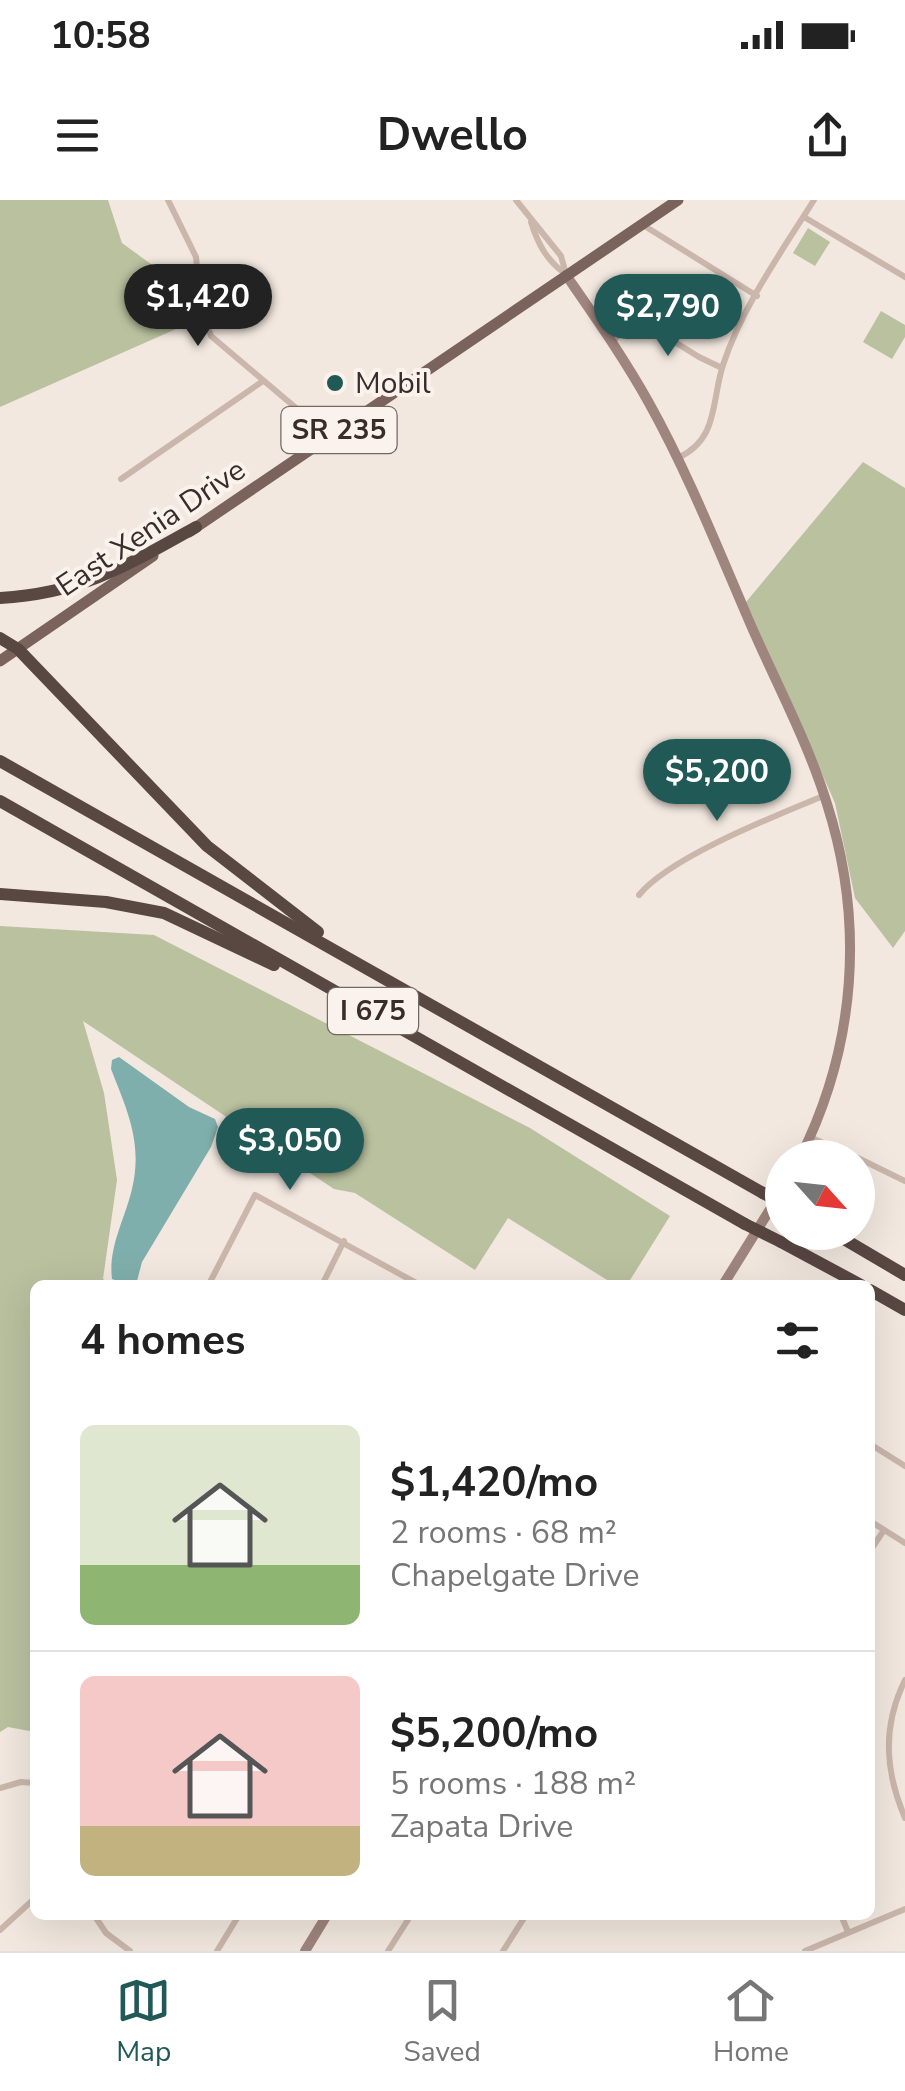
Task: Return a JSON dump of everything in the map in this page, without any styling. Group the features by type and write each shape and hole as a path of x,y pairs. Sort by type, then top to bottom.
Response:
{"highway":[{"path":"0,598 47,592 100,578 196,527"},
{"path":"0,638 18,650 207,846 328,940 395,984"},
{"name":"I 675","path":"0,761 765,1194"},
{"name":"I 675","path":"0,801 746,1224 852,1280"},
{"path":"0,894 106,902 164,913 193,924 465,1062"},
{"path":"863,1250 905,1275"},
{"path":"875,1293 905,1310"}],"main road":[{"name":"East Xenia Drive","path":"0,662 678,200"},
{"path":"566,276 613,342 677,458 824,796 846,879 851,964 848,1009 838,1055 809,1140"},
{"path":"726,1280 765,1217"},
{"path":"305,1951 325,1920"}],"street":[{"path":"168,200 196,257 206,328 221,347 296,408 319,444"},
{"path":"516,200 531,221 537,242 566,276"},
{"path":"677,458 696,448 707,435 722,368 735,334 814,200"},
{"path":"804,217 905,277"},
{"path":"642,224 757,296"},
{"path":"613,342 636,318 698,358 722,368"},
{"path":"122,479 263,381"},
{"path":"639,895 653,878 824,796"},
{"path":"810,1137 817,1140"},
{"path":"875,1167 905,1181"},
{"path":"211,1280 254,1195 411,1280"},
{"path":"324,1280 344,1241"},
{"path":"875,1447 905,1466"},
{"path":"875,1524 905,1544"},
{"path":"875,1544 884,1530"},
{"path":"905,1680 894,1708 888,1750 894,1792 905,1818"},
{"path":"0,1788 30,1783"},
{"path":"0,1930 30,1903"},
{"path":"805,1951 905,1909"},
{"path":"97,1920 106,1933 130,1951"},
{"path":"217,1951 236,1920"},
{"path":"388,1951 408,1920"},
{"path":"503,1951 523,1920"},
{"path":"843,1920 848,1933"}],"green space":[{"path":"0,200 108,200 122,243 192,294 194,321 0,407"},
{"path":"808,228 830,242 815,266 793,253"},
{"path":"881,311 905,325 905,337 892,359 863,342"},
{"path":"863,462 905,488 905,931 893,948 855,898 835,803 746,602"},
{"path":"0,926 154,935 530,1128 670,1216 630,1280 607,1280 508,1218 475,1270 355,1193 334,1189 83,1021 104,1093 117,1180 104,1280 30,1280 30,1731 8,1727 0,1732"}],"water":[{"path":"119,1057 189,1107 215,1119 218,1127 211,1147 142,1262 137,1280 112,1279 115,1244 132,1189 136,1157 132,1127 111,1069 112,1060"}],"place":[{"name":"Mobil","path":"335,383"}]}
